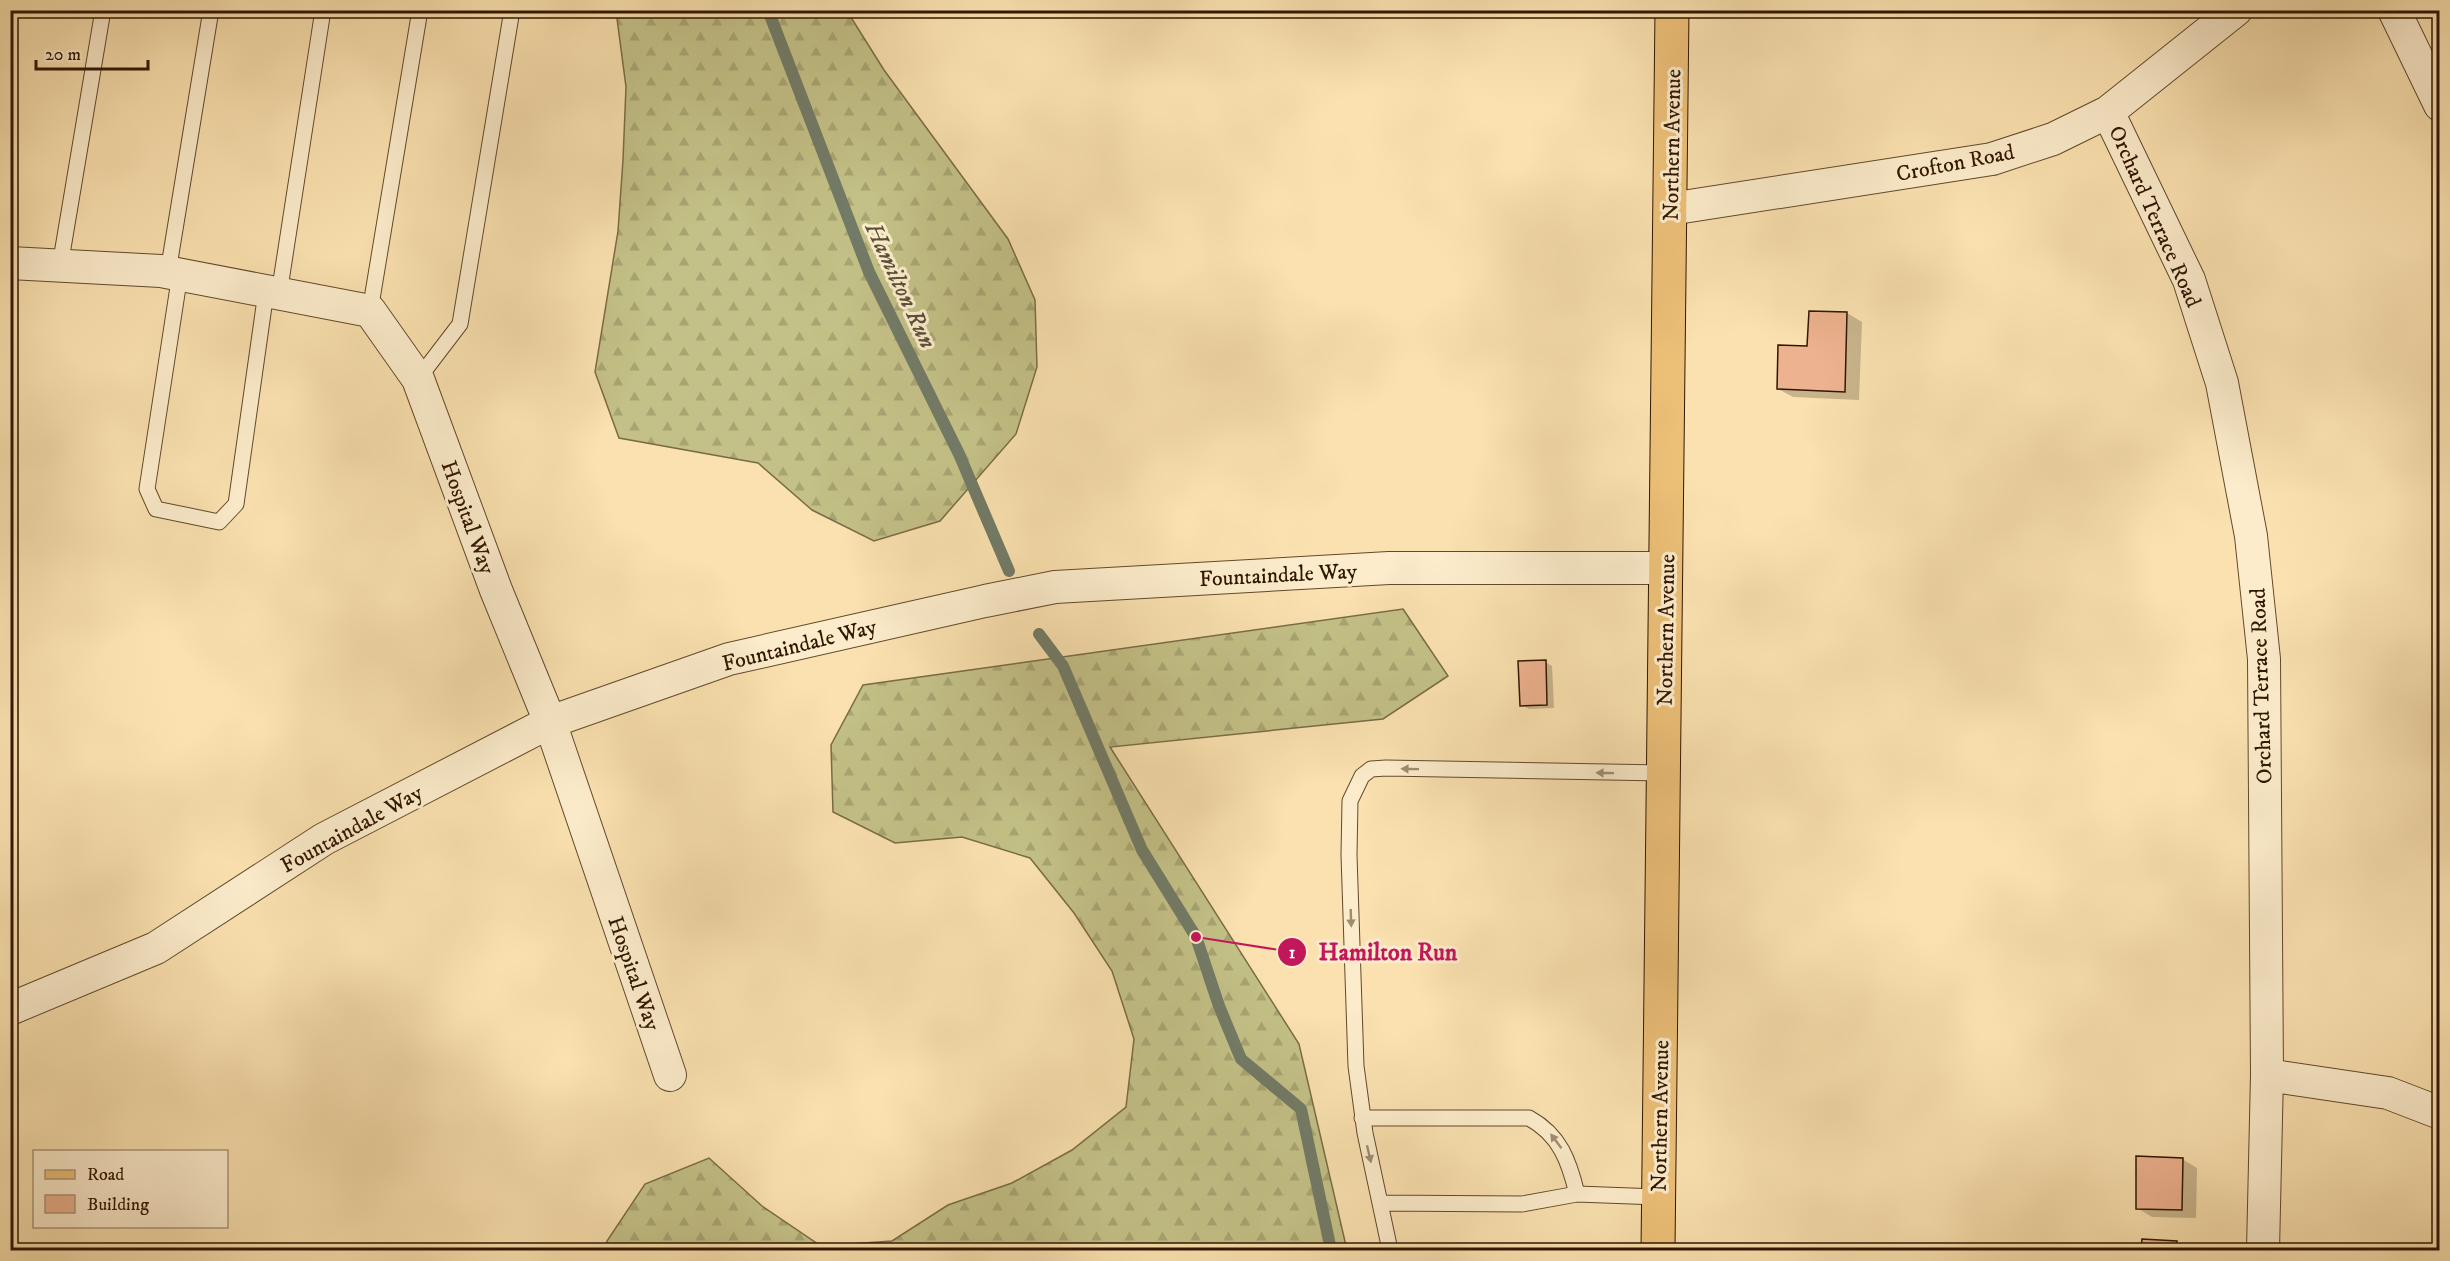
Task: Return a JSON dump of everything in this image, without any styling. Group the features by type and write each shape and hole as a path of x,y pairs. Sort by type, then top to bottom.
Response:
{"main road":[{"name":"Northern Avenue","path":"1658,1251 1672,10"}],"street":[{"name":"Crofton Road","path":"1670,209 1992,159 2053,139 2108,112 2236,10"},
{"path":"2394,10 2439,105"},
{"name":"Orchard Terrace Road","path":"2108,112 2188,280 2222,383 2251,536 2264,659 2266,1075 2263,1251"},
{"path":"10,263 174,273 370,311"},
{"name":"Hospital Way","path":"370,311 418,379 495,590 550,722 670,1075"},
{"name":"Fountaindale Way","path":"10,1009 156,948 324,839 550,722 729,659 973,603 1055,587 1389,568 1665,568"},
{"path":"2266,1075 2388,1093 2439,1113"}],"lane":[{"path":"60,266 103,10"},
{"path":"211,10 174,273 147,489 156,509 219,522 236,504 323,10"},
{"path":"370,311 420,10"},
{"path":"418,379 460,324 512,10"},
{"path":"1390,1251 1362,1119 1356,1066 1349,855 1350,801 1362,776 1371,769 1386,768 1663,773"},
{"path":"1362,1119 1529,1118 1543,1126 1557,1140 1570,1163 1577,1194"},
{"path":"1380,1203 1522,1204 1577,1194 1658,1197"}],"green space":[{"path":"616,11 847,11 884,70 1008,239 1035,300 1037,367 1016,434 940,521 874,541 812,510 758,463 619,438 595,372 618,231 623,160 626,87"},
{"path":"1403,609 1448,676 1383,719 1110,747 1299,1044 1347,1250 605,1250 607,1241 645,1184 709,1158 762,1206 821,1246 892,1241 948,1205 1012,1183 1072,1150 1126,1107 1134,1039 1112,971 1074,913 1030,858 962,837 895,843 833,812 831,745 863,685"}],"building":[{"path":"1809,311 1847,312 1845,392 1777,389 1778,345 1807,346"},
{"path":"1546,660 1547,705 1520,706 1518,661"},
{"path":"2136,1156 2183,1158 2182,1210 2136,1209"},
{"path":"2142,1239 2177,1241 2176,1250 2141,1250"}],"waterway":[{"name":"Hamilton Run","path":"768,10 869,272 959,454 1009,571"},
{"name":"Hamilton Run","path":"1039,634 1063,666 1142,850 1196,937 1219,1006 1241,1059 1301,1109 1331,1250"}],"place":[{"name":"Hamilton Run","path":"1196,937"}]}
